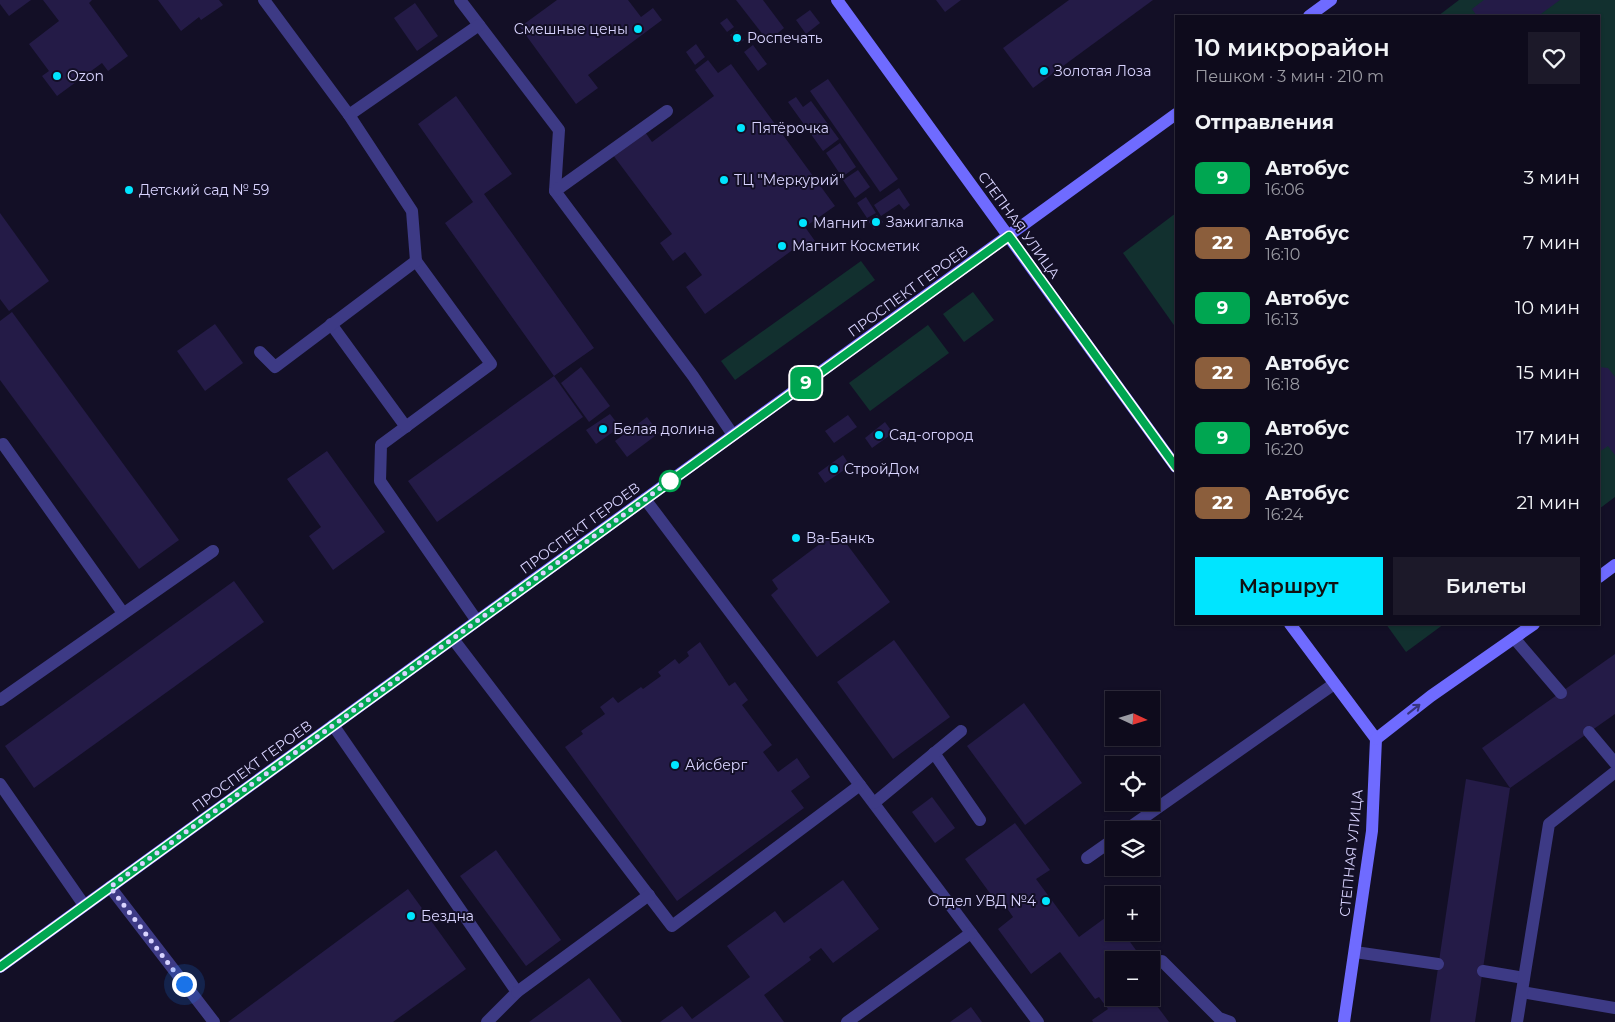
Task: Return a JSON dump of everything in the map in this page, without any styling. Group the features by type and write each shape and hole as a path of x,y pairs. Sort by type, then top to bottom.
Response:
{"street":[{"name":"СТЕПНАЯ УЛИЦА","path":"837,0 1175,466"},
{"path":"1310,15 1331,0"},
{"name":"ПРОСПЕКТ ГЕРОЕВ","path":"0,967 1175,115"},
{"path":"1600,576 1615,565"},
{"path":"1291,625 1376,739 1431,696 1533,625"},
{"name":"СТЕПНАЯ УЛИЦА","path":"1344,1022 1372,831 1376,739"}],"lane":[{"path":"264,0 349,115 412,210 416,261 490,364 381,445 380,481 477,621"},
{"path":"460,0 559,130 555,191 687,368 733,435"},
{"path":"349,115 479,25"},
{"path":"555,191 667,111"},
{"path":"260,352 275,367 416,261"},
{"path":"332,324 406,427"},
{"path":"1,443 123,613"},
{"path":"645,499 1038,1022"},
{"path":"0,700 213,551"},
{"path":"1514,638 1561,693"},
{"path":"452,639 672,926 860,785"},
{"path":"1139,821 1334,684"},
{"path":"333,725 517,992"},
{"path":"874,803 961,731"},
{"path":"1589,732 1615,763"},
{"path":"934,753 980,820"},
{"path":"1517,1022 1549,824 1615,772"},
{"path":"0,784 84,906"},
{"path":"1087,858 1105,845"},
{"path":"110,887 214,1022"},
{"path":"487,1022 517,992 648,895"},
{"path":"847,1022 971,933"},
{"path":"1355,952 1438,964"},
{"path":"1162,961 1219,1018 1230,1022"},
{"path":"1483,971 1524,978"},
{"path":"1522,992 1615,1008"}],"green space":[{"path":"1459,0 1615,0 1615,497 1600,508 1600,15 1439,15"},
{"path":"1175,214 1175,327 1123,253"},
{"path":"861,261 875,280 735,380 721,361"},
{"path":"973,292 994,320 964,342 943,314"},
{"path":"928,325 949,353 870,411 849,383"},
{"path":"1387,625 1443,625 1406,652"}],"building":[{"path":"0,0 31,0 9,16 0,4"},
{"path":"43,0 92,0 89,3 128,56 108,71 102,63 57,96 42,76 49,71 29,44 59,21"},
{"path":"158,0 219,0 223,5 201,20 199,17 181,31"},
{"path":"557,0 628,0 641,17 653,8 662,20 588,75 598,88 576,104 520,27"},
{"path":"736,0 763,0 784,28 768,41"},
{"path":"936,0 961,0 945,12"},
{"path":"1069,0 1153,0 1033,88 1003,48"},
{"path":"1484,0 1560,0 1539,15 1476,15 1472,9"},
{"path":"415,3 438,36 417,51 394,18"},
{"path":"810,10 820,23 806,34 796,20"},
{"path":"727,18 734,27 727,32 720,23"},
{"name":"Роспечать","path":"737,31 744,40 737,45 730,35"},
{"path":"696,44 705,57 695,65 686,52"},
{"path":"753,45 767,64 758,71 744,52"},
{"name":"ТЦ \"Меркурий\"","path":"708,60 718,73 731,64 835,206 805,227 815,241 801,251 798,246 705,314 686,287 702,275 685,252 673,261 660,243 672,234 613,155 645,132 652,142 714,96 695,70"},
{"path":"828,79 898,179 880,192 810,91"},
{"path":"456,96 512,174 484,194 594,348 554,376 445,223 473,202 418,124"},
{"path":"796,97 803,107 811,101 839,139 823,151 788,102"},
{"path":"840,143 856,167 842,177 826,153"},
{"path":"858,170 870,187 855,198 843,180"},
{"path":"899,188 910,205 904,210 899,204 881,216 874,205"},
{"path":"866,197 876,213 867,218 857,203"},
{"path":"0,213 49,281 9,311 0,299"},
{"name":"Зажигалка","path":"877,215 883,222 874,229 868,221"},
{"path":"12,312 179,540 139,569 0,380 0,321"},
{"path":"215,324 243,363 205,391 177,351"},
{"path":"581,367 610,406 589,422 561,383"},
{"path":"1600,367 1608,368 1615,377 1615,455 1608,446 1600,451"},
{"path":"554,376 583,417 437,522 408,481"},
{"name":"Белая долина","path":"610,414 620,427 596,444 586,430"},
{"path":"848,415 857,427 834,443 825,431"},
{"path":"647,417 659,433 627,457 615,441"},
{"name":"Сад-огород","path":"885,422 893,433 872,448 865,438"},
{"path":"327,451 385,532 333,570 309,536 321,527 287,479"},
{"name":"СтройДом","path":"843,455 850,466 825,483 818,473"},
{"path":"837,531 890,602 817,657 771,595 778,589 772,580"},
{"path":"234,581 264,622 34,788 5,746"},
{"path":"894,640 950,717 893,759 837,682"},
{"name":"Айсберг","path":"700,642 729,686 735,682 748,700 742,705 772,745 763,752 778,772 797,758 810,777 791,791 804,808 677,901 565,747 583,734 581,731 605,714 600,707 613,697 618,703 641,687 643,689 661,676 658,672 675,659 679,664 689,656 687,652"},
{"path":"1615,654 1615,714 1510,788 1482,748"},
{"path":"1024,703 1082,783 1025,825 967,746"},
{"path":"1466,779 1510,788 1475,1022 1430,1022"},
{"path":"932,797 955,828 935,843 912,812"},
{"path":"1015,823 1050,870 1036,879 1079,937 1105,918 1105,941 1129,941 1137,951 1105,951 1105,1005 1099,997 1095,999 1060,952 1031,974 998,929 1013,917 1004,904 1000,907 965,859"},
{"path":"496,850 561,940 526,966 460,876"},
{"path":"843,880 879,929 833,963 821,948 809,957 811,960 764,995 784,1022 660,1022 682,1006 692,1019 750,977 727,946 775,911 784,923"},
{"path":"408,889 466,969 393,1022 228,1022"},
{"path":"589,978 622,1022 529,1022"},
{"path":"1106,1006 1157,1006 1169,1022 1093,1022 1092,1020 1108,1009"},
{"path":"971,1007 982,1022 950,1022"}],"bus line":[{"name":"9","path":"0,967 1009,236 1175,466"}],"place":[{"name":"Смешные цены","path":"638,29"},
{"name":"Роспечать","path":"737,38"},
{"name":"Золотая Лоза","path":"1044,71"},
{"name":"Ozon","path":"57,76"},
{"name":"Пятёрочка","path":"741,128"},
{"name":"ТЦ \"Меркурий\"","path":"724,180"},
{"name":"Детский сад № 59","path":"129,190"},
{"name":"Зажигалка","path":"876,222"},
{"name":"Магнит","path":"803,223"},
{"name":"Магнит Косметик","path":"782,246"},
{"name":"Белая долина","path":"603,429"},
{"name":"Сад-огород","path":"879,435"},
{"name":"СтройДом","path":"834,469"},
{"name":"Ва-Банкъ","path":"796,538"},
{"name":"Айсберг","path":"675,765"},
{"name":"Отдел УВД №4","path":"1046,901"},
{"name":"Бездна","path":"411,916"}],"route":[{"path":"184,984 110,887 673,479 670,481"}]}
